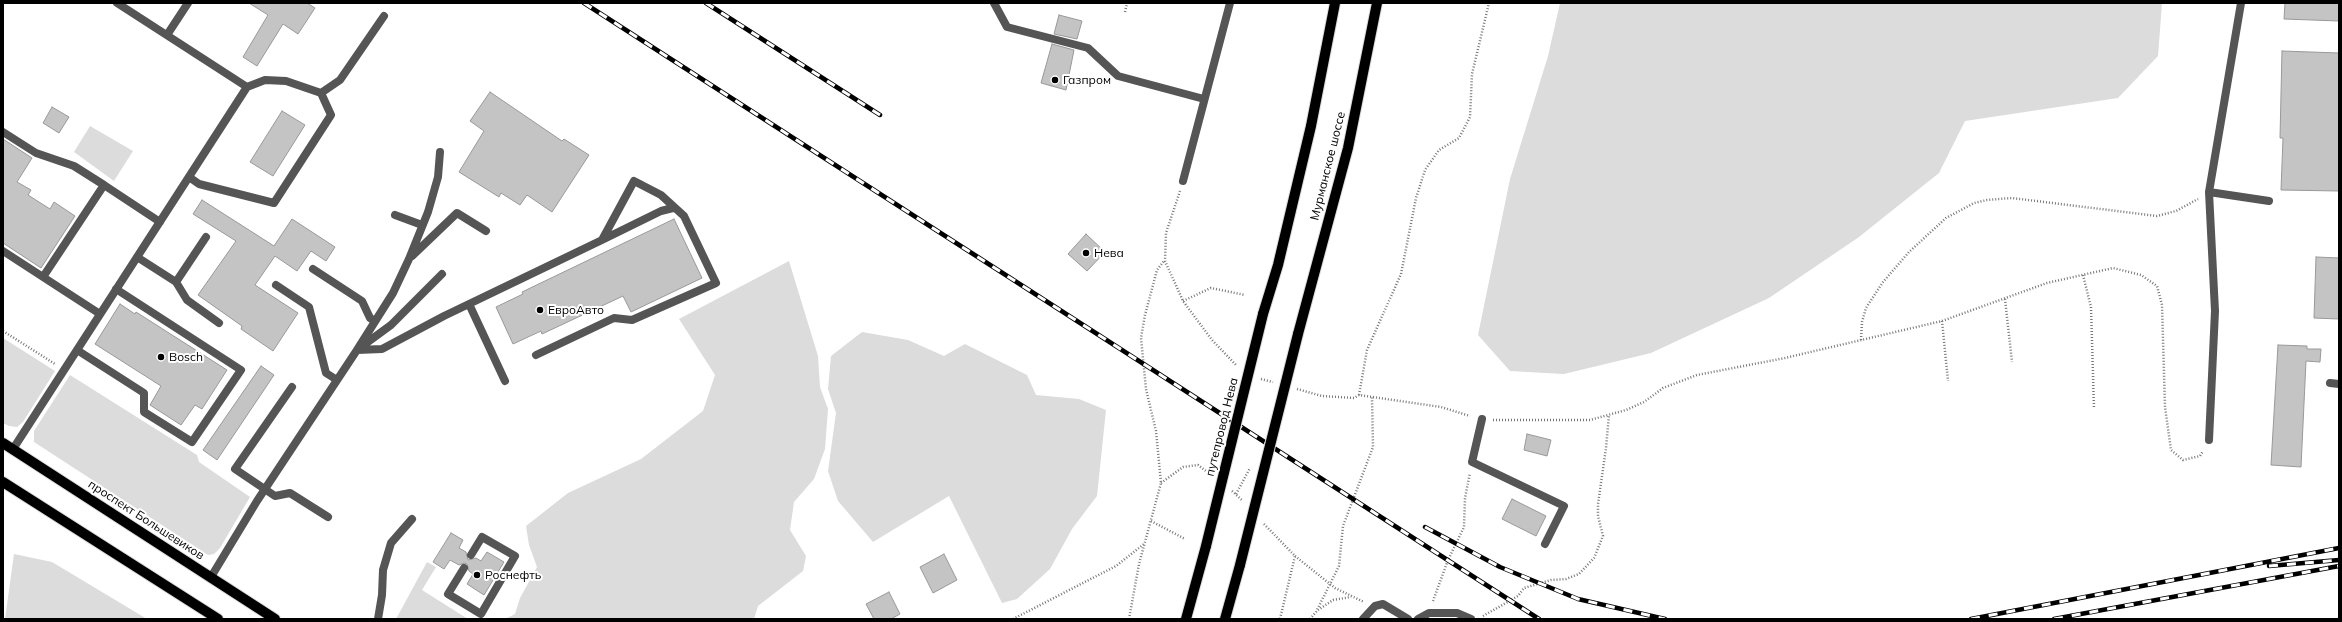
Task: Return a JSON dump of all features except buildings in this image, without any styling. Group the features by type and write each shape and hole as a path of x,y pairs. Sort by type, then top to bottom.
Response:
{"main road":[{"name":"путепровод Нева","path":"1186,619 1206,546 1264,314 1278,265 1311,126 1335,3"},
{"name":"Мурманское шоссе","path":"1225,619 1298,334 1348,148 1377,3"},
{"name":"проспект Большевиков","path":"3,443 275,619"},
{"path":"3,482 218,619"}],"street":[{"path":"118,3 247,87"},
{"path":"167,35 188,3"},
{"path":"994,3 1007,27 1088,48 1118,76 1204,99"},
{"path":"1183,181 1230,3"},
{"path":"2209,440 2215,311 2209,192 2241,3"},
{"path":"321,93 340,80 384,16"},
{"path":"12,449 247,87 265,80 286,81 321,93 331,115 274,203 199,184 189,177"},
{"path":"3,132 36,153 74,166 160,222"},
{"path":"210,577 265,489 393,294 422,225 438,176 440,152"},
{"path":"536,355 614,318 632,320 716,283 684,216 661,196 634,181 602,240"},
{"path":"43,278 104,185"},
{"path":"2209,192 2269,201"},
{"path":"357,350 382,349 469,304 661,212 673,208"},
{"path":"409,259 430,236 457,212 486,231"},
{"path":"395,215 422,225"},
{"path":"176,282 206,237"},
{"path":"3,251 100,314"},
{"path":"137,257 176,282 187,300 219,323"},
{"path":"312,269 362,301 370,318 375,321"},
{"path":"357,350 391,325 442,274"},
{"path":"276,285 309,307 326,373 337,380"},
{"path":"77,350 144,393 144,412 192,442 242,370 116,289"},
{"path":"469,304 505,381"},
{"path":"2330,383 2339,384"},
{"path":"292,387 235,469 275,496 290,493 328,517"},
{"path":"1482,419 1472,462 1564,506 1546,544"},
{"path":"378,619 382,595 383,570 391,543 412,519"},
{"path":"464,568 448,594 481,617 515,556 482,537 471,555"},
{"path":"1363,619 1375,606 1383,604 1408,619"},
{"path":"1418,619 1429,613 1457,613 1471,619"}],"path":[{"path":"1125,12 1127,3"},
{"path":"1359,395 1367,350 1401,274 1416,198 1425,170 1439,150 1459,138 1470,117 1472,74 1489,3"},
{"path":"1861,340 1862,322 1866,308 1883,282 1909,252 1946,218 1974,204 1987,200 2012,198 2156,216 2176,211 2209,192"},
{"path":"1129,619 1144,544 1161,483 1156,431 1146,388 1141,338 1145,315 1157,270 1164,261"},
{"path":"1441,406 1482,419 1590,420 1609,415 1644,402 1663,388 1697,375 1785,358 1942,321 2048,283 2113,268 2141,275 2157,286 2162,305 2165,407 2171,450 2183,460 2200,456 2209,440"},
{"path":"2083,275 2091,307 2094,409"},
{"path":"1183,301 1212,288 1245,295"},
{"path":"2005,299 2012,362"},
{"path":"1942,321 1948,381"},
{"path":"3,331 64,370"},
{"path":"1316,612 1339,566 1344,526 1373,447 1372,397"},
{"path":"1477,619 1514,598 1524,588 1551,580 1566,579 1579,574 1594,558 1602,536 1598,516 1598,504 1609,415"},
{"path":"1429,613 1448,560 1464,527 1465,498 1472,462"},
{"path":"1151,521 1185,539"},
{"path":"1013,619 1116,566 1144,544"},
{"path":"1295,556 1330,584 1352,597 1375,606"},
{"path":"1310,619 1325,603 1352,597"}],"shaded area":[{"path":"1560,3 2162,3 2158,56 2118,98 1965,121 1939,173 1859,237 1769,298 1651,353 1564,374 1510,371 1478,335 1510,179 1548,56"},
{"path":"90,126 133,151 114,181 74,152"},
{"path":"789,261 818,356 820,387 828,409 825,449 814,479 794,502 790,530 806,556 803,571 758,606 754,619 505,619 515,614 520,598 537,567 529,545 526,526 568,493 641,459 703,411 715,375 679,319"},
{"path":"862,332 908,340 944,356 965,344 1027,375 1036,395 1079,399 1106,410 1097,496 1072,529 1050,569 1017,599 1002,603 949,496 873,542 838,501 828,471 836,413 828,389 831,356"},
{"path":"3,338 55,371 23,422 17,427 9,426 3,423"},
{"path":"70,375 197,455 199,462 250,497 220,548 214,554 208,555 34,442 34,431"},
{"path":"14,554 52,562 147,619 5,619"},
{"path":"427,562 436,567 422,590 468,619 396,619"}],"railway":[{"path":"584,3 1539,619"},
{"path":"706,3 880,115"},
{"path":"1425,527 1500,567 1578,599 1665,619"},
{"path":"1971,619 2339,548"},
{"path":"2269,566 2339,560"},
{"path":"2054,619 2339,566"}],"place":[{"name":"Газпром","path":"1055,80"},
{"name":"Нева","path":"1086,253"},
{"name":"ЕвроАвто","path":"540,310"},
{"name":"Bosch","path":"161,357"},
{"name":"Роснефть","path":"477,575"}]}
